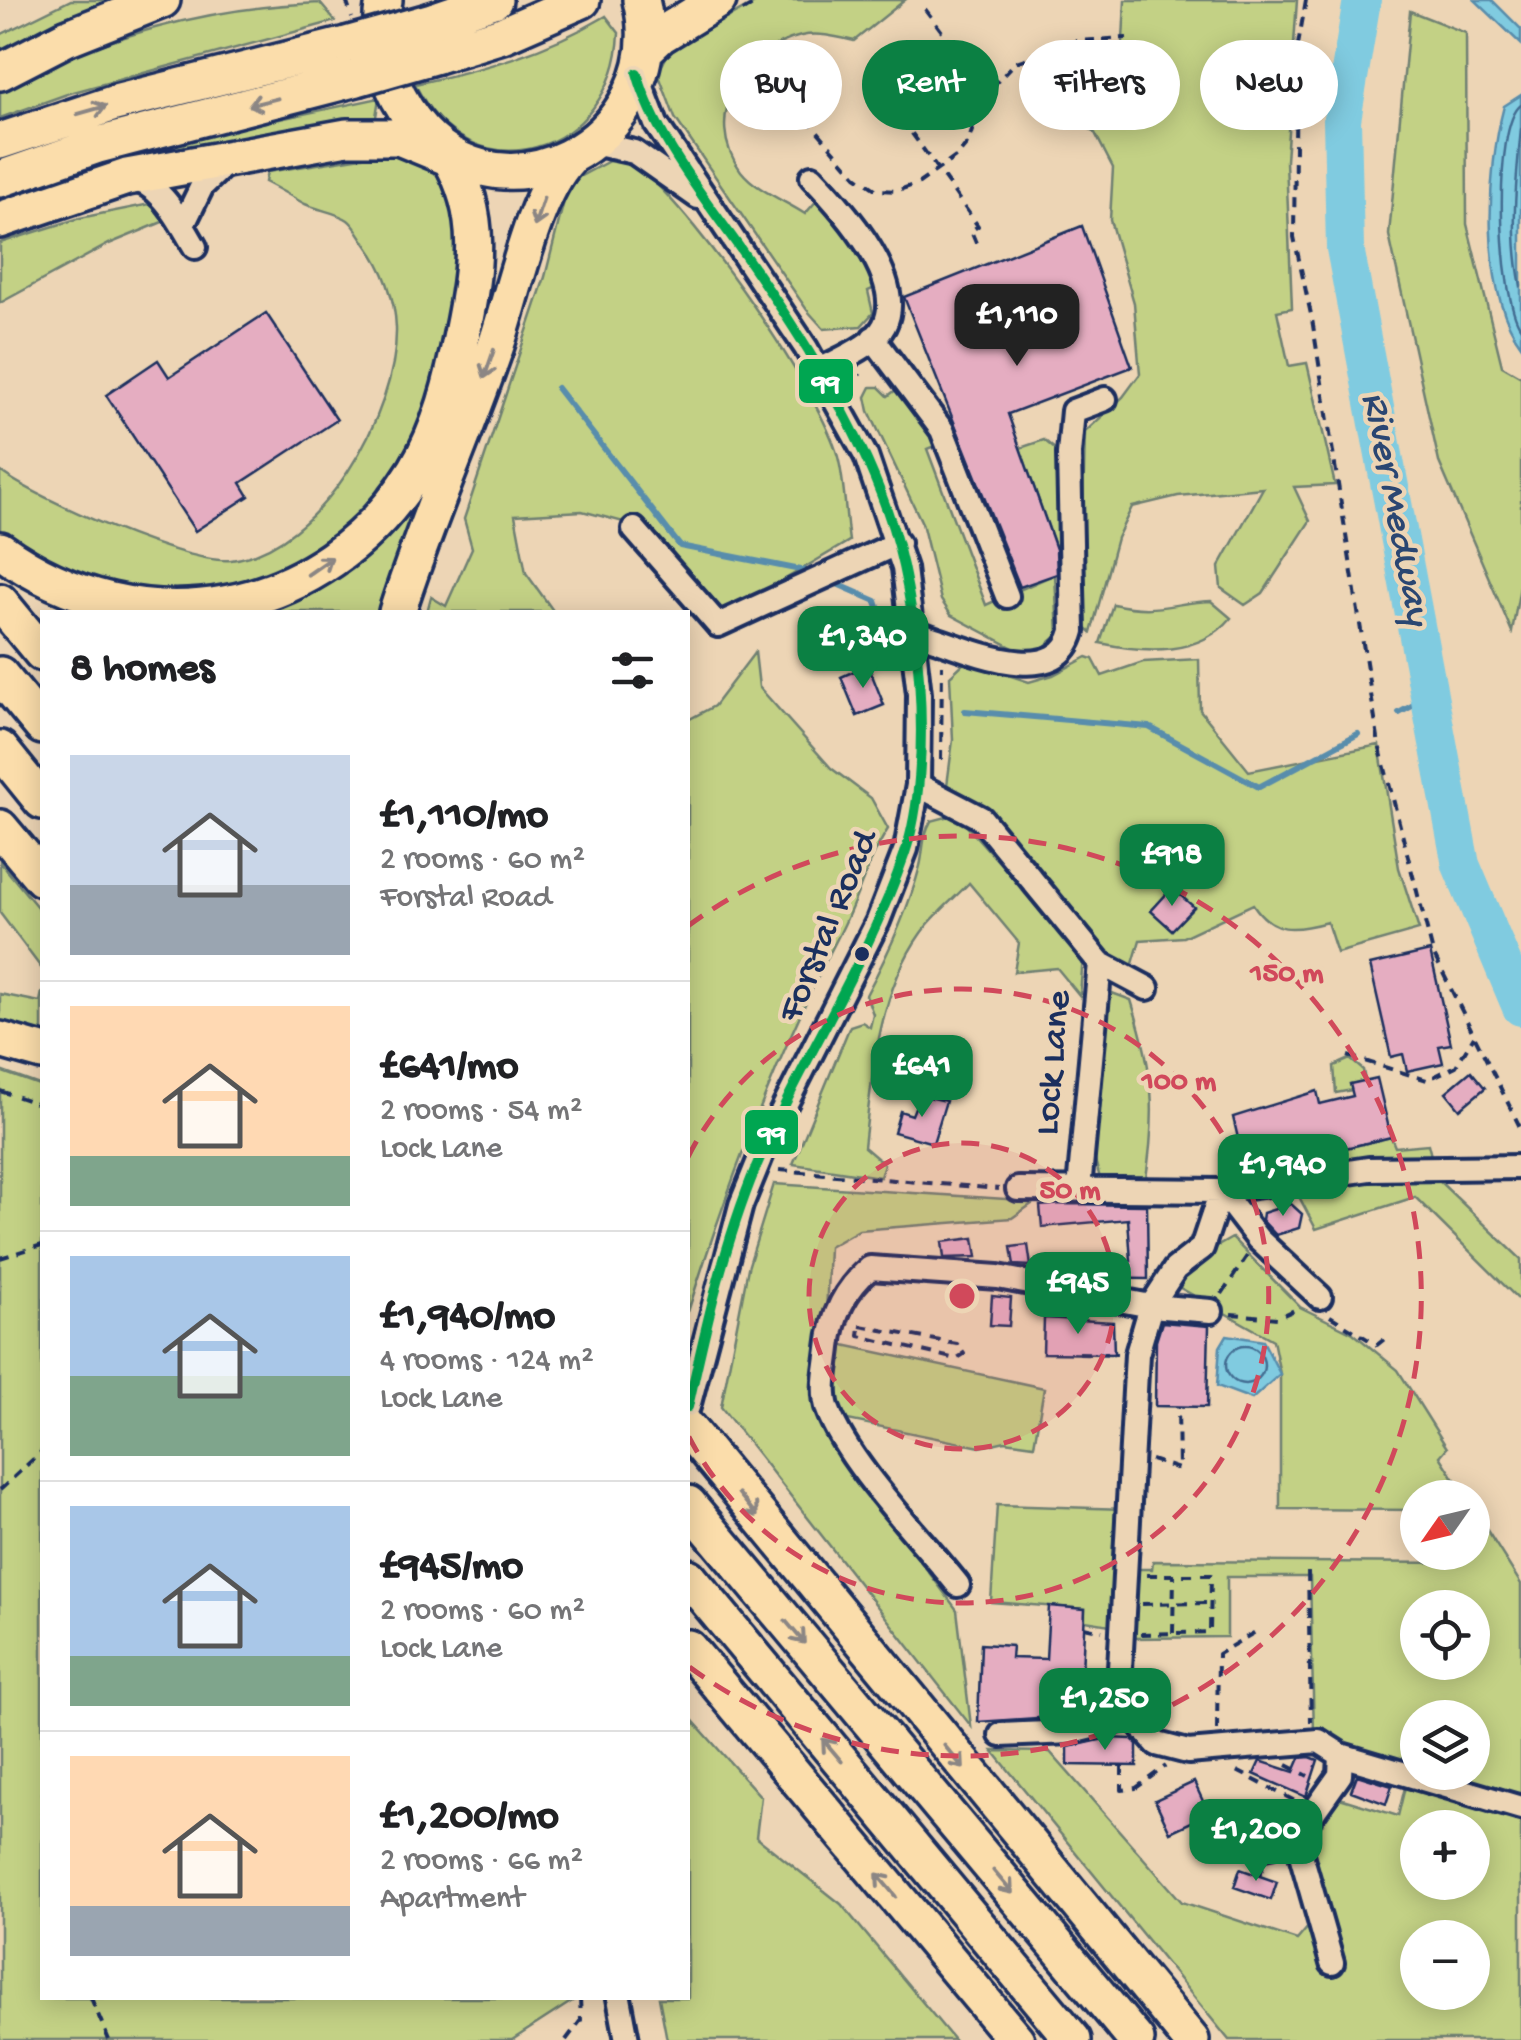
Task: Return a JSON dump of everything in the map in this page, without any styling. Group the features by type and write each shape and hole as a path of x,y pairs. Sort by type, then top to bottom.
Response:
{"highway":[{"path":"0,72 66,38 162,0"},
{"path":"0,550 52,583 111,604 202,609 280,588 352,543 385,512 417,468 431,441 456,364 475,250 469,194 450,158 412,118 392,83 382,34 384,0"},
{"path":"435,38 494,0"},
{"path":"0,180 112,140 435,38 502,35 582,0"},
{"path":"641,0 641,61"},
{"path":"398,610 484,380 555,172 616,117 641,61 660,35 718,0"},
{"path":"0,141 115,103 352,62"},
{"path":"0,220 127,178 234,156 374,136 399,137 473,168 511,173 581,150"},
{"path":"0,602 40,652"},
{"path":"0,675 40,724"},
{"path":"0,750 40,799"},
{"path":"0,828 40,876"},
{"path":"0,1040 40,1051"},
{"path":"690,1431 1191,2040"},
{"path":"690,1506 1136,2040"},
{"path":"690,1579 1073,2040"},
{"path":"690,1650 1016,2040"}],"street":[{"name":"Forstal Road","path":"641,61 648,108 708,205 820,370 866,456 898,543 914,632 918,785 906,850 878,921 756,1168 705,1329 690,1398"},
{"name":"Forstal Road","path":"581,150 634,152 708,205"},
{"path":"184,223 202,186 234,156"},
{"path":"812,177 860,234 882,277 887,314 873,338 820,370"},
{"path":"127,178 147,184 184,223 196,246"},
{"path":"873,338 942,430 1007,596"},
{"path":"914,632 1015,662 1050,660 1066,649 1073,632 1069,454 1073,411 1106,399"},
{"path":"634,529 718,624 898,543"},
{"name":"Lock Lane","path":"918,785 981,818 1100,963 1078,1189"},
{"path":"1100,963 1147,988"},
{"name":"Lock Lane","path":"1018,1189 1221,1191 1369,1169 1521,1167"},
{"path":"1221,1191 1316,1305"},
{"path":"1221,1191 1202,1248 1176,1269 1150,1306 1137,1354 1119,1687 1133,1717 1157,1744 1177,1749 1312,1742 1341,1755 1521,1808"},
{"path":"958,1585 846,1444 828,1410 824,1393 830,1331 848,1286 870,1268 998,1277 1150,1306 1211,1311"},
{"path":"1001,1735 1072,1732 1133,1717"},
{"path":"1332,1963 1296,1837 1340,1775 1341,1755"},
{"path":"619,2000 627,2040"}],"path":[{"path":"1306,0 1296,56 1294,237 1312,319 1379,746 1433,953 1521,1129"},
{"path":"925,9 948,40"},
{"path":"999,81 1027,57 1077,41 1127,38"},
{"path":"817,130 866,185 896,191 939,169 968,143 971,130"},
{"path":"910,130 978,226 970,232 976,243"},
{"path":"1348,1056 1427,1080 1456,1066 1474,1036"},
{"path":"0,1091 40,1103"},
{"name":"Lock Lane","path":"756,1168 965,1189 1018,1189"},
{"path":"0,1258 40,1246"},
{"path":"1247,1256 1211,1311 1277,1318 1316,1305 1377,1345 1387,1337"},
{"path":"860,1326 957,1344 964,1354 956,1359 859,1336 856,1332 860,1326"},
{"path":"1079,1353 1137,1354"},
{"path":"1132,1454 1180,1469 1178,1406"},
{"path":"0,1490 40,1453"},
{"path":"1308,1572 1312,1742"},
{"path":"1123,1635 1210,1632 1210,1574 1126,1576"},
{"path":"1173,1633 1174,1575"},
{"path":"1138,1604 1210,1604"},
{"path":"1257,1631 1218,1654 1212,1750 1312,1810"},
{"path":"1122,1766 1122,1790 1136,1788 1162,1772 1177,1749"},
{"path":"1259,1876 1258,1868 1266,1860 1300,1853"},
{"path":"93,2000 109,2040"},
{"path":"566,2040 581,2020 580,2000"}],"green space":[{"path":"71,0 109,0 0,51 0,35"},
{"path":"760,0 905,0 854,41 814,35 790,40 720,40 720,130 725,130 730,151 741,171 763,190 805,214 818,199 848,230 874,280 875,288 868,291 873,313 861,326 824,329 807,310 675,118 658,73 670,50"},
{"path":"1125,0 1297,0 1294,40 1200,40 1200,130 1288,130 1292,308 1277,311 1289,366 1307,363 1335,485 1294,487 1310,521 1263,593 1245,605 1221,588 1219,567 1263,488 1178,496 1132,507 1117,538 1091,633 1080,623 1085,432 1123,397 1140,374 1134,303 1110,220 1113,168 1091,130 1180,130 1180,40 1123,40"},
{"path":"320,3 335,21 70,93 0,118 0,87 78,53 196,18"},
{"path":"1410,11 1466,33 1467,224 1502,366 1521,377 1521,581 1512,632 1439,462 1389,235"},
{"path":"606,16 619,33 611,74 593,108 567,132 536,147 503,150 470,142 440,120 415,84 514,58"},
{"path":"379,98 375,123 0,208 0,194 19,186 180,140"},
{"path":"394,152 441,172 453,190 466,261 441,375 409,460 329,549 231,593 106,589 0,537 0,471 113,528 210,559 231,560 264,550 295,531 323,504 348,471 384,398 393,362 393,306 378,263 351,222 305,204 265,182 267,172"},
{"path":"609,161 636,167 667,195 724,264 783,350 827,428 838,457 849,541 760,594 715,612 639,526 582,511 515,515 526,573 553,610 428,610 431,597 446,606 472,548 464,519 545,277 566,193 579,177"},
{"path":"155,203 172,218 109,244 0,303 0,243 80,218"},
{"path":"871,387 879,387 888,396 897,389 937,445 927,449 986,605 1055,574 1058,635 1036,654 1019,651 951,615 941,600 922,523 869,411 866,397"},
{"path":"1044,440 1056,450 1062,466 1064,571 1020,448"},
{"path":"441,464 386,610 266,610 344,571 401,516"},
{"path":"1211,601 1231,618 1204,639 1153,650 1100,643 1113,604 1152,608"},
{"path":"755,652 759,687 831,768 871,798 888,829 775,1072 690,1306 690,719 714,706"},
{"path":"1087,657 1093,659 1102,676 1143,662 1199,659 1200,710 1249,771 1379,745 1399,868 1419,930 1337,953 1327,922 1285,928 1268,921 1253,904 1183,937 1140,940 1132,967 1095,944 971,800 946,793 953,740 950,676 966,661 1029,682 1053,675","holes":["1172,888 1193,907 1172,930 1151,911"]},
{"path":"950,816 964,823 1083,956 1080,996 1057,968 1014,972 1019,943 969,883 921,933 886,1008 874,1064 864,1147 884,1164 880,1177 793,1164 850,1026 862,1022 870,1027 873,1014 866,995 910,900 928,827 931,821"},
{"path":"0,862 40,911 40,966 0,913"},
{"path":"1112,993 1131,1000 1149,1070 1152,1112 1145,1185 1101,1182 1095,1160 1106,1000"},
{"path":"0,994 40,1002 40,1037 0,1027"},
{"path":"1350,1059 1363,1070 1365,1081 1351,1084 1352,1090 1336,1093 1334,1066"},
{"path":"0,1071 40,1085 40,2000 574,2000 512,2040 0,2040"},
{"path":"1391,1137 1395,1147 1428,1144 1437,1179 1521,1259 1521,1302 1415,1197 1316,1229 1282,1164"},
{"path":"774,1184 1036,1201 1012,1218 859,1230 829,1247 825,1337 834,1445 957,1610 971,1726 721,1407 748,1268"},
{"path":"1232,1238 1300,1307 1353,1333 1398,1370 1447,1448 1440,1456 1455,1480 1400,1480 1400,1510 1280,1509 1280,1374 1273,1340 1175,1285 1190,1262"},
{"path":"839,1344 1044,1388 1034,1445 1005,1441 980,1447 838,1418 828,1392"},
{"path":"997,1505 1125,1509 1123,1627 1085,1621 1085,1609 991,1602"},
{"path":"1490,1535 1521,1584 1521,1804 1473,1790 1490,1790 1490,1700 1400,1700 1400,1768 1314,1733 1310,1577 1227,1577 1227,1637 1135,1638 1134,1569 1152,1569 1153,1561 1400,1563 1400,1570 1490,1570"},
{"path":"690,1717 761,1797 756,1837 841,1904 954,2040 667,2040 659,2000 690,2000"},
{"path":"993,1751 1050,1752 1182,1902 1297,1940 1314,1920 1308,1838 1333,1796 1398,1816 1404,1790 1430,1790 1521,1817 1521,2040 1229,2040"}],"water":[{"path":"1475,0 1492,0 1521,29 1521,44"},
{"path":"1521,95 1521,345 1499,294 1493,262 1491,195 1504,106"},
{"path":"1227,1335 1263,1341 1280,1374 1252,1399 1217,1386 1220,1347"}],"building":[{"path":"1082,226 1132,367 1008,414 1056,549 1057,574 1020,587 904,297"},
{"path":"266,313 337,420 241,483 249,496 195,531 106,395 158,360 169,377"},
{"path":"868,665 884,705 857,716 841,677"},
{"path":"1172,888 1194,907 1172,930 1151,911"},
{"path":"1430,951 1451,1044 1439,1046 1443,1063 1407,1071 1403,1054 1391,1057 1370,965"},
{"path":"1471,1071 1485,1088 1460,1109 1446,1092"},
{"path":"1377,1078 1391,1137 1246,1172 1233,1117 1317,1091 1320,1104 1353,1096 1350,1084"},
{"path":"920,1095 946,1101 933,1143 894,1132 900,1111 912,1115"},
{"path":"1291,1204 1302,1214 1299,1228 1276,1235 1262,1220 1263,1213"},
{"path":"1147,1205 1148,1279 1083,1278 1040,1270 1040,1263 1131,1261 1128,1219 1042,1227 1040,1206"},
{"path":"974,1238 977,1257 944,1258 942,1242"},
{"path":"1028,1245 1031,1266 1014,1265 1011,1247"},
{"path":"992,1296 1011,1298 1009,1326 990,1325"},
{"path":"1044,1318 1113,1322 1114,1354 1043,1353"},
{"path":"1162,1322 1209,1326 1207,1407 1155,1406 1156,1341"},
{"path":"1049,1606 1085,1609 1080,1715 978,1722 981,1644 1012,1646 1011,1658 1046,1659"},
{"path":"1109,1738 1132,1739 1137,1744 1137,1766 1068,1765 1068,1747"},
{"path":"1300,1758 1318,1760 1306,1797 1254,1774 1260,1761 1294,1772"},
{"path":"1357,1775 1392,1786 1386,1804 1351,1791"},
{"path":"1194,1782 1209,1814 1170,1832 1155,1800"},
{"path":"1240,1869 1277,1882 1271,1900 1234,1887"}],"waterway":[{"name":"River Medway","path":"1362,0 1342,120 1345,248 1461,865 1521,1007"},
{"path":"557,388 680,546 811,572"},
{"path":"828,580 876,601 892,651"},
{"path":"1399,713 1432,695"},
{"path":"965,711 1149,727 1259,787 1358,734"}],"transit line":[{"name":"99","path":"637,73 669,145 805,346 874,476 908,588 921,729 914,817 905,853 872,934 756,1167 725,1255 690,1398"}]}
